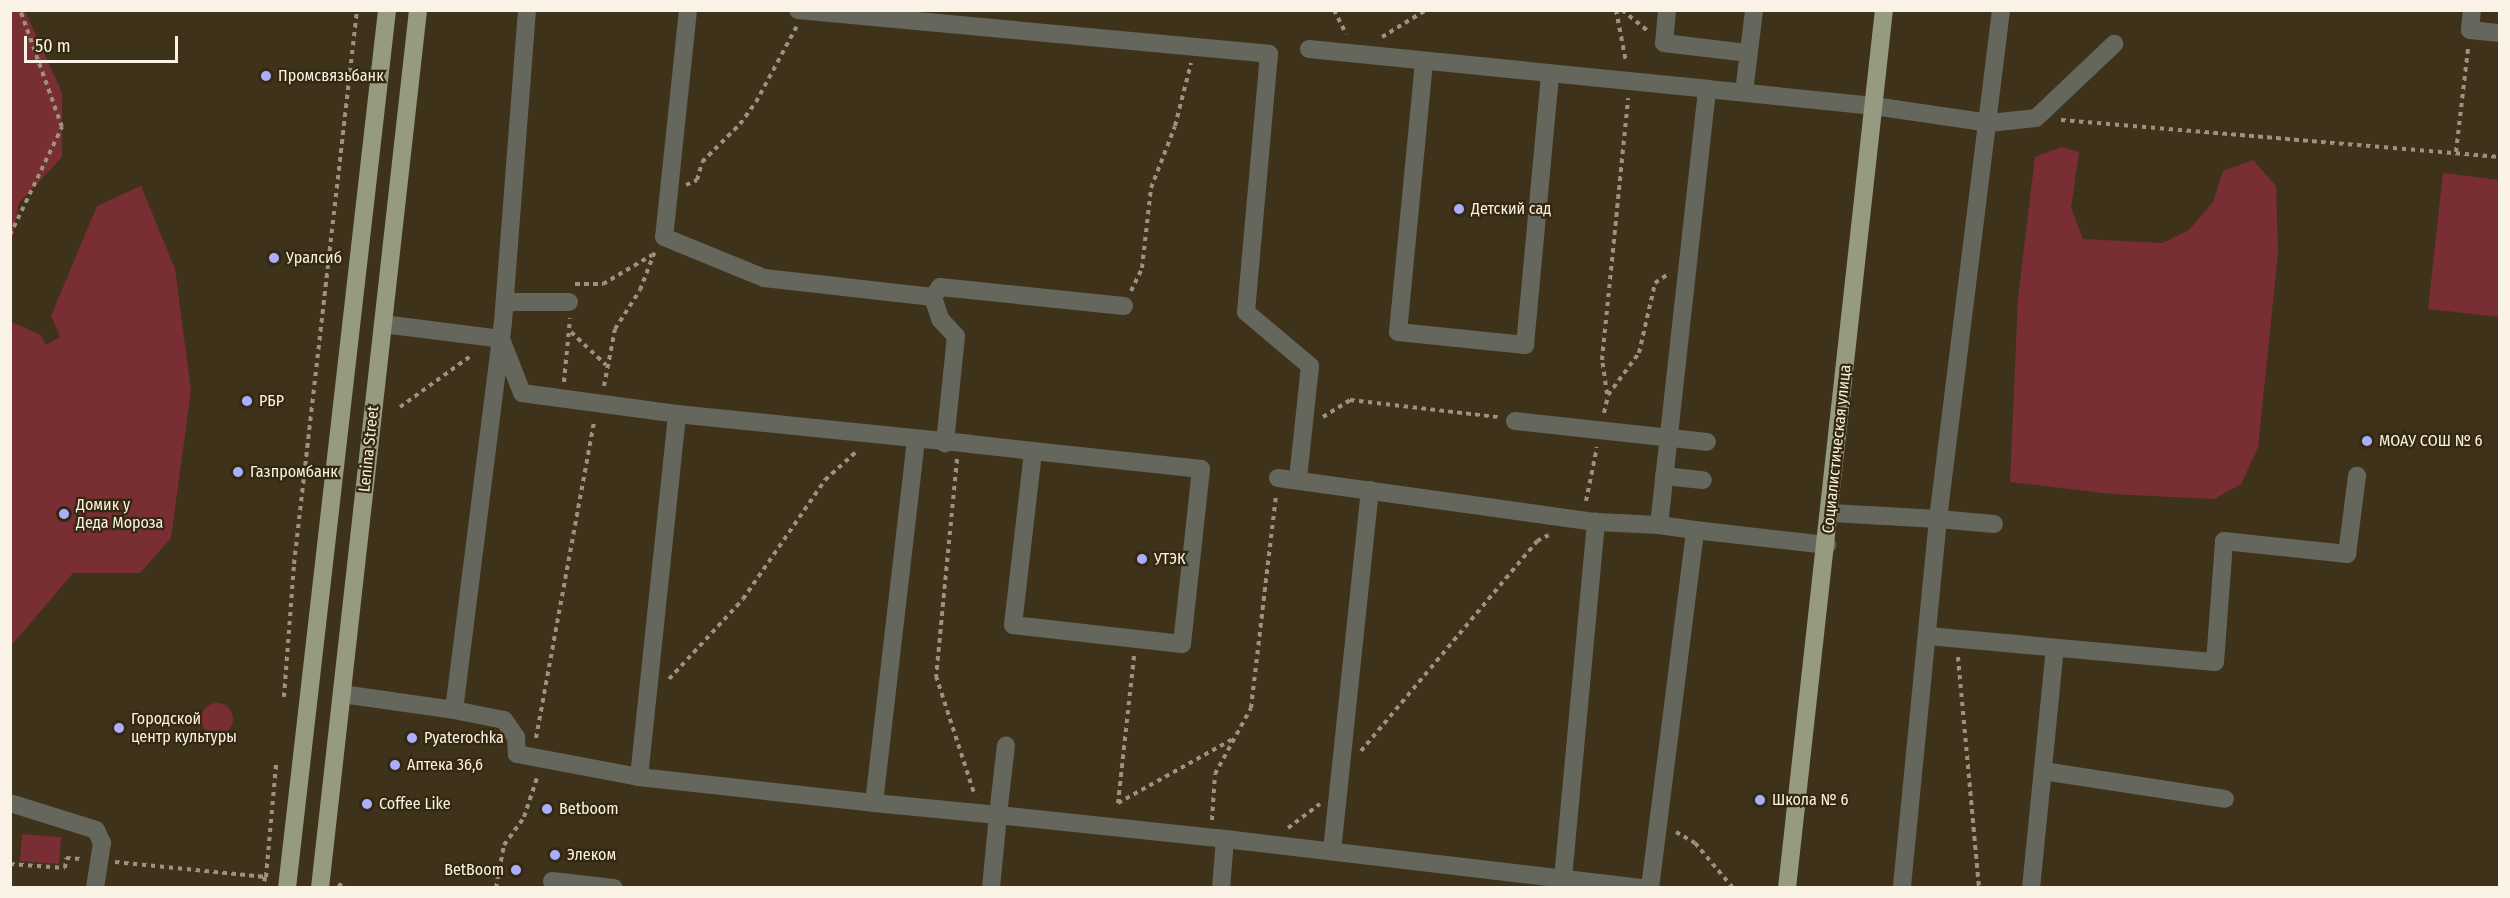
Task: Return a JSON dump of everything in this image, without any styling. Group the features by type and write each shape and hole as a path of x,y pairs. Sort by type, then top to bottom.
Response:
{"main road":[{"name":"Lenina Street","path":"287,883 387,10"},
{"name":"Lenina Street","path":"320,888 418,10"},
{"name":"Социалистическая улица","path":"1787,888 1831,513 1884,10"}],"lane":[{"path":"454,710 505,302 527,10"},
{"path":"688,10 663,237 764,278 933,297"},
{"path":"1667,10 1664,43 1748,53"},
{"path":"1744,92 1754,10"},
{"path":"1902,888 1938,519 1989,123 2001,10"},
{"path":"2472,10 2470,30 2499,33"},
{"path":"801,11 1269,54 1246,312 1310,366 1302,422 1298,478"},
{"path":"1309,49 1874,106 1989,123 2036,118 2114,44"},
{"path":"1424,62 1398,332 1525,345 1550,73"},
{"path":"1659,525 1707,89"},
{"path":"933,297 940,287 1124,306"},
{"path":"933,297 940,319 956,336 952,443"},
{"path":"505,302 569,302"},
{"path":"383,324 501,339"},
{"path":"501,339 522,393 677,414 916,440 1033,451 1201,469 1182,644 1013,625 1033,451"},
{"path":"639,777 677,414"},
{"path":"1515,421 1707,442"},
{"path":"874,803 916,440"},
{"path":"1664,476 1703,480"},
{"path":"1928,636 1956,641 2215,662 2224,541 2347,554 2357,476"},
{"path":"1278,478 1298,478 1589,520 1659,525 1827,545"},
{"path":"1332,851 1370,490"},
{"path":"1831,513 1994,524"},
{"path":"1563,878 1589,520"},
{"path":"1650,888 1695,530"},
{"path":"2031,888 2055,649"},
{"path":"342,694 454,710 504,720 516,737 517,754 639,777 1272,844 1643,888"},
{"path":"991,888 989,814 1006,745"},
{"path":"2043,771 2225,799"},
{"path":"10,803 96,830 102,843 95,888"},
{"path":"1218,839 1221,888"},
{"path":"552,881 614,888"}],"path":[{"path":"10,235 62,127 20,10"},
{"path":"284,697 294,564 357,10"},
{"path":"1334,10 1346,35"},
{"path":"1382,37 1426,10"},
{"path":"1589,520 1608,395 1602,360 1630,81 1616,10"},
{"path":"1622,10 1664,43"},
{"path":"670,184 691,186 697,180 702,162 733,132 756,102 801,11"},
{"path":"2456,152 2470,30"},
{"path":"1124,306 1142,268 1151,188 1176,126 1192,69 1188,47"},
{"path":"2036,118 2499,157"},
{"path":"496,888 504,844 524,817 537,783 539,758 537,724 572,559 583,477 592,450 594,410 599,402 615,329 640,290 654,253 663,237"},
{"path":"603,284 635,268 654,253"},
{"path":"1608,395 1639,353 1655,283 1688,261"},
{"path":"562,398 570,331 606,365"},
{"path":"400,407 457,364 501,339"},
{"path":"1302,422 1317,421 1350,400 1515,421"},
{"path":"646,703 743,599 825,480 875,435"},
{"path":"952,443 936,676 989,814"},
{"path":"1218,839 1215,774 1251,708 1278,478"},
{"path":"1340,777 1537,541 1555,532"},
{"path":"1136,638 1118,803 1234,739"},
{"path":"1956,641 1979,888"},
{"path":"263,888 276,764"},
{"path":"1272,844 1301,816 1322,802"},
{"path":"1659,821 1695,843 1733,888"},
{"path":"10,864 65,868 66,858 265,877 287,883"}],"shaded area":[{"path":"11,10 25,11 62,93 62,157 19,203 11,244"},
{"path":"2061,147 2079,152 2071,208 2083,239 2162,243 2189,230 2213,202 2223,171 2253,160 2276,186 2278,253 2258,448 2241,484 2214,499 2112,494 2010,482 2018,298 2035,157"},
{"path":"2443,173 2499,180 2499,317 2428,309"},
{"path":"141,186 175,269 191,390 171,538 140,573 73,573 11,646 11,322 41,335 46,345 60,337 51,316 97,206"},
{"path":"217,703 228,708 233,719 228,730 217,735 206,730 201,719 206,708"},
{"path":"22,834 61,837 59,864 20,861"}],"place":[{"name":"Промсвязьбанк","path":"266,76"},
{"name":"Детский сад","path":"1459,209"},
{"name":"Уралсиб","path":"274,258"},
{"name":"РБР","path":"247,401"},
{"name":"МОАУ СОШ № 6","path":"2367,441"},
{"name":"Газпромбанк","path":"238,472"},
{"name":"Домик у Деда Мороза","path":"64,514"},
{"name":"УТЭК","path":"1142,559"},
{"name":"Городской центр культуры","path":"119,728"},
{"name":"Pyaterochka","path":"412,738"},
{"name":"Аптека 36,6","path":"395,765"},
{"name":"Школа № 6","path":"1760,800"},
{"name":"Coffee Like","path":"367,804"},
{"name":"Betboom","path":"547,809"},
{"name":"Элеком","path":"555,855"},
{"name":"BetBoom","path":"516,870"}]}
